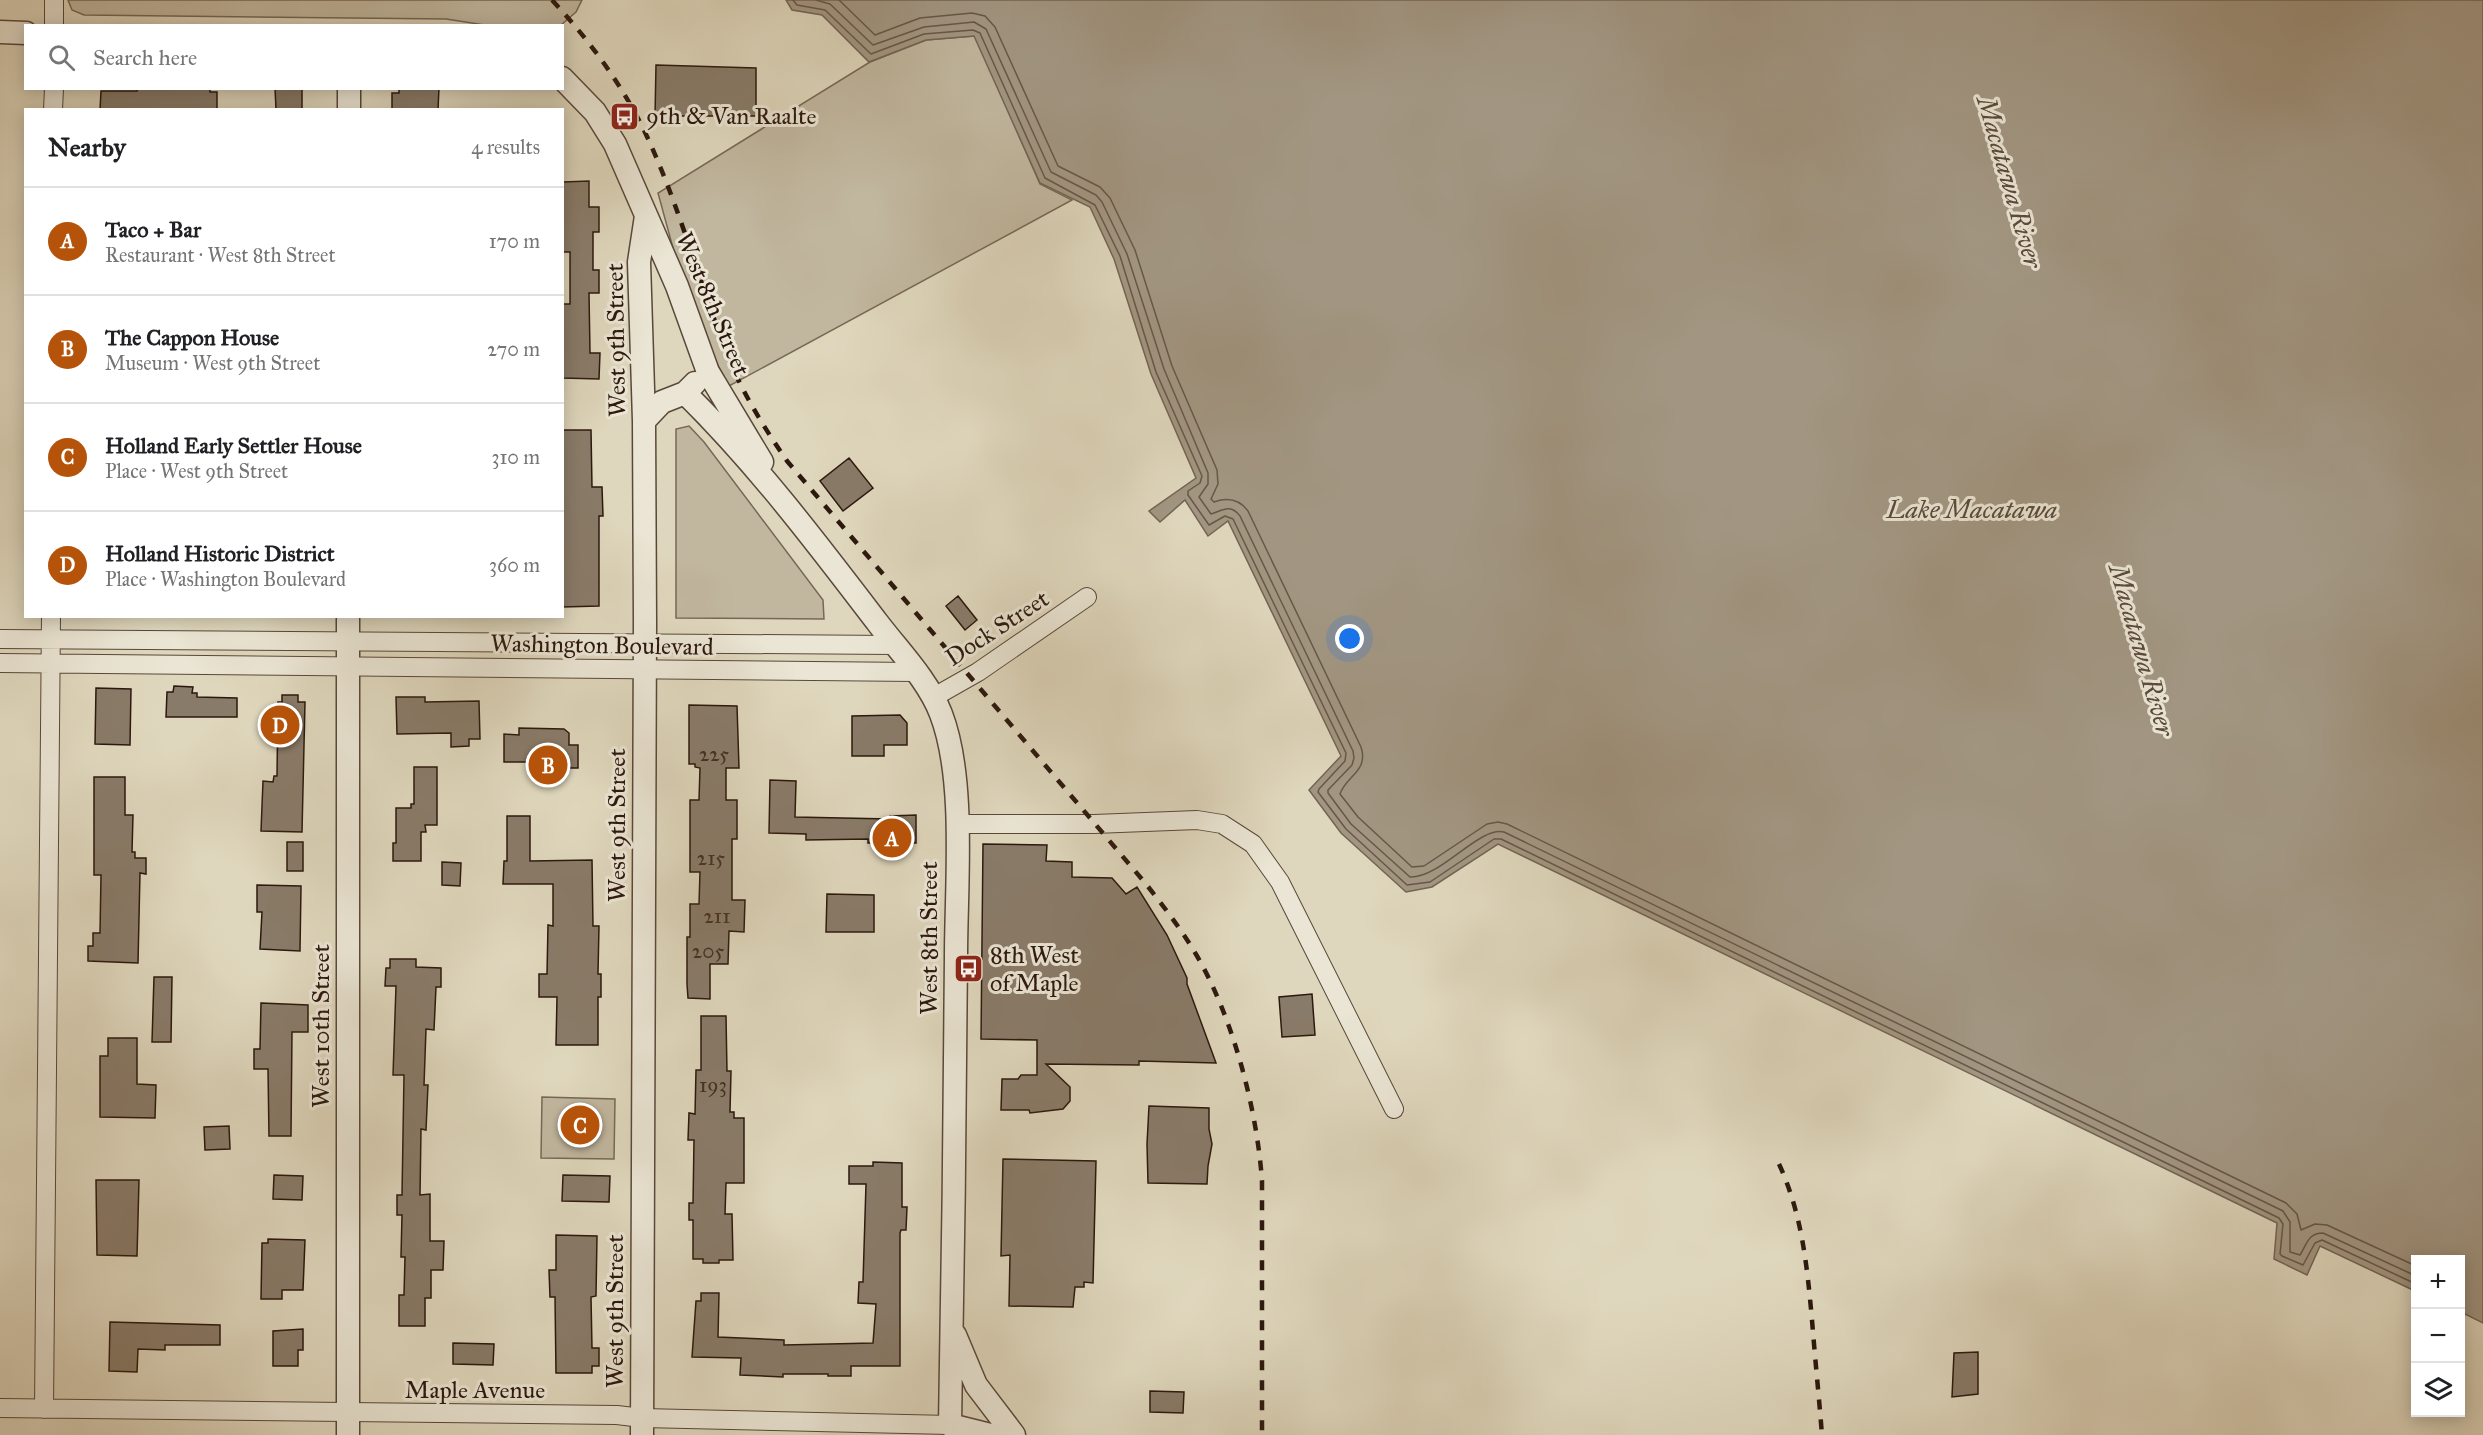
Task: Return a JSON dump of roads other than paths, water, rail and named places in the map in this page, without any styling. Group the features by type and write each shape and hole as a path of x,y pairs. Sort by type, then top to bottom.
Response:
{"street":[{"path":"54,0 54,24"},
{"path":"0,32 24,33"},
{"name":"West 8th Street","path":"564,80 586,100 615,144 677,286 708,372 787,504"},
{"path":"54,90 54,108"},
{"path":"348,108 349,90"},
{"name":"West 9th Street","path":"642,1427 645,643 644,422 639,262 646,216"},
{"path":"644,422 662,402 685,393 708,372"},
{"name":"West 8th Street","path":"685,393 717,424 751,466 787,504 934,697 949,738 953,756 957,824 950,1425"},
{"name":"Dock Street","path":"934,697 978,672 1087,597"},
{"path":"44,1409 51,618"},
{"name":"West 10th Street","path":"348,618 348,1435"},
{"name":"Washington Boulevard","path":"0,639 894,645"},
{"name":"Washington Boulevard","path":"0,663 915,672"},
{"path":"957,824 1094,824 1197,820 1222,824 1253,844 1280,882 1394,1109"},
{"path":"952,1328 976,1385 1014,1435"},
{"name":"Maple Avenue","path":"0,1408 617,1415 642,1427 950,1425"},
{"path":"950,1425 990,1435"}],"water":[{"name":"Lake Macatawa","path":"786,0 2483,0 2483,1323 2465,1314 2465,1255 2411,1255 2411,1289 2320,1246 2307,1275 2274,1259 2277,1223 1498,844 1432,887 1406,892 1341,833 1309,790 1341,756 1228,521 1208,536 1185,500 1160,522 1149,511 1196,478 1151,374 1114,259 1090,207 1040,183 974,36 926,40 869,62 822,15 792,10"}],"railway":[{"path":"552,0 602,60 642,126 666,181 731,364 778,448 1146,884 1185,937 1210,981 1222,1007 1241,1065 1255,1124 1259,1153 1262,1181 1262,1435"},
{"path":"1779,1164 1793,1202 1805,1260 1822,1435"}],"place":[{"name":"9th & Van Raalte","path":"625,116"},
{"name":"Holland Historic District","path":"280,725"},
{"name":"The Cappon House","path":"548,765"},
{"name":"Taco + Bar","path":"892,838"},
{"name":"8th West of Maple","path":"969,969"},
{"name":"Holland Early Settler House","path":"580,1125"}],"water label":[{"name":"Macatawa River","path":"2010,182"},
{"name":"Macatawa River","path":"2142,650"}]}
